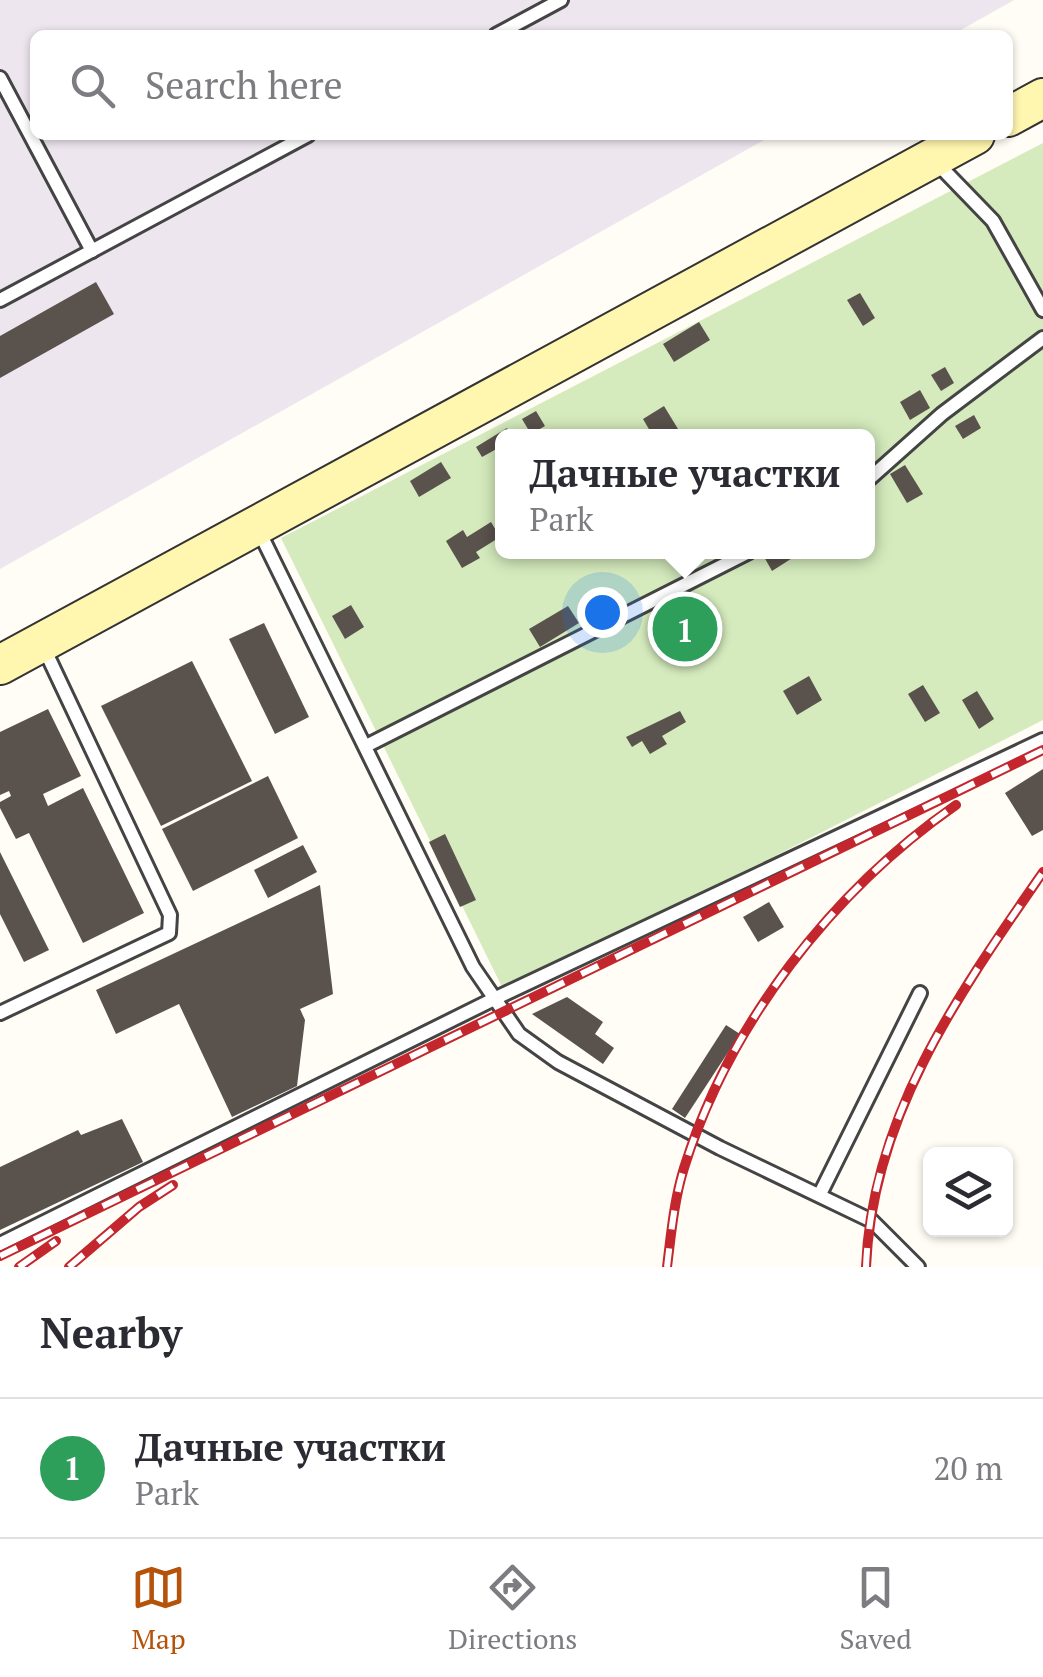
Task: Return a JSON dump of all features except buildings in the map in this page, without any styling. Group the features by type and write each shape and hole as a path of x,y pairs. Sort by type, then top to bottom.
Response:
{"main road":[{"path":"1013,114 1043,98"},
{"path":"0,665 966,140"}],"lane":[{"path":"505,30 562,0"},
{"path":"0,78 30,134"},
{"path":"33,140 92,250"},
{"path":"0,300 299,140"},
{"path":"932,158 993,222 1043,310"},
{"path":"875,474 942,414 1043,338"},
{"path":"256,526 473,966 519,1034 589,1081 872,1221 918,1267"},
{"path":"366,746 735,559"},
{"path":"0,1013 169,932 170,915 42,642"},
{"path":"0,1244 494,999 1043,740"},
{"path":"820,1194 920,994"}],"shaded area":[{"path":"0,0 1014,0 961,30 30,30 30,140 764,140 0,569"}],"green space":[{"path":"1043,143 1043,720 505,993 281,538"}],"railway":[{"path":"0,1256 1043,750"},
{"path":"667,1267 684,1168 728,1063 757,1013 827,920 911,839 956,805"},
{"path":"866,1267 872,1211 903,1107 952,1010 1043,872"},
{"path":"69,1267 139,1207 173,1185"},
{"path":"19,1267 56,1241"}],"place":[{"name":"Дачные участки","path":"685,629"}]}
